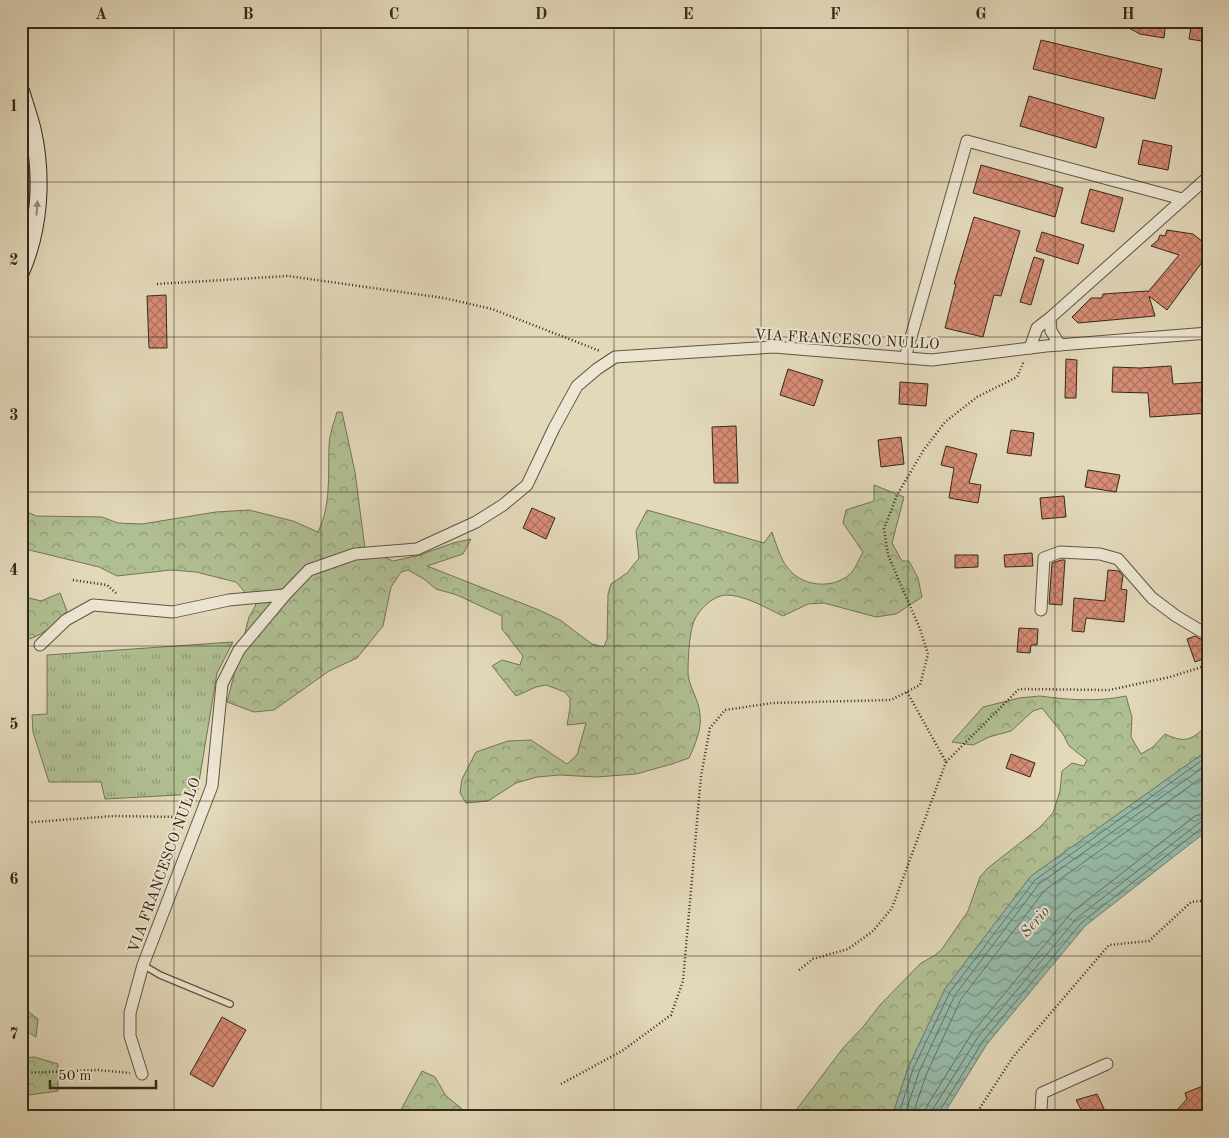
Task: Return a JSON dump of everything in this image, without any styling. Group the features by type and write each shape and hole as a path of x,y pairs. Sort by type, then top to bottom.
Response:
{"street":[{"path":"21,90 33,132 38,170 38,212 32,243 21,272"},
{"path":"904,358 967,141 1182,199"},
{"path":"1030,348 1038,328 1208,178"},
{"path":"1050,318 1051,331 1060,345"},
{"name":"VIA FRANCESCO NULLO","path":"142,1074 130,1036 130,1013 143,965 212,786 222,684 239,650 309,570 355,554 417,549 476,522 503,505 527,485 554,428 577,386 597,369 615,357 774,347 932,360 1060,345 1208,333"},
{"path":"1041,610 1044,558 1060,552 1100,554 1118,559 1152,598 1176,616 1201,631 1208,632"},
{"path":"40,645 66,620 93,605 173,612 229,600 286,595"},
{"path":"1043,1117 1041,1111 1042,1093 1107,1064"}],"lane":[{"path":"143,965 160,975 230,1004"}],"path":[{"path":"157,284 288,276 444,298 492,309 615,357"},
{"path":"561,1084 622,1051 671,1015 683,981 703,766 710,728 725,710 772,703 891,700 920,685 928,654 920,629 888,555 884,529 897,495 924,450 945,422 977,397 1017,377 1030,348"},
{"path":"72,580 107,585 127,607"},
{"path":"799,970 813,959 848,949 873,932 892,908 946,762 1019,689 1109,690 1170,677 1208,665"},
{"path":"907,692 946,762"},
{"path":"21,823 114,816 180,817 198,824"},
{"path":"974,1117 1013,1057 1109,945 1149,941 1191,902 1208,900"},
{"path":"21,1073 98,1070 142,1074"}],"green space":[{"path":"21,129 23,129 26,143 30,186 28,215 21,243"},
{"path":"337,412 342,412 355,472 365,549 393,561 420,555 453,543 471,539 463,554 427,566 539,610 560,620 592,644 604,647 607,639 608,594 611,584 627,573 639,558 636,531 647,510 764,543 772,532 782,559 793,573 808,582 825,584 841,580 849,575 863,552 843,523 846,510 874,501 874,485 904,497 892,543 902,561 909,561 918,578 922,597 896,614 876,617 824,603 808,604 783,616 741,597 726,595 716,598 710,601 698,614 693,624 691,635 688,674 699,709 700,725 698,737 689,758 636,774 596,777 560,775 537,777 516,783 488,801 466,803 460,793 462,779 476,752 508,741 531,740 567,764 577,755 586,723 567,725 570,698 565,692 546,685 536,687 516,696 492,666 502,660 520,665 523,656 502,629 502,616 457,595 436,589 424,579 408,570 401,572 391,587 383,626 357,658 329,671 274,710 254,712 227,702 249,617 256,605 236,582 196,572 171,570 117,576 99,567 21,548 21,509 36,516 102,517 118,523 142,524 216,512 249,510 293,521 318,532 327,501 329,443"},
{"path":"60,593 67,611 47,630 35,637 21,641 21,596 41,601"},
{"path":"233,642 217,673 197,794 105,799 101,782 49,782 33,732 32,715 47,714 47,655"},
{"path":"1040,696 1083,700 1126,696 1132,717 1131,737 1141,754 1153,747 1165,734 1178,739 1188,739 1208,724 1208,750 1031,876 945,989 908,1068 892,1117 791,1117 843,1048 880,1005 921,963 942,949 968,911 980,877 988,868 1039,828 1053,813 1060,791 1062,771 1072,763 1084,766 1087,760 1069,746 1063,734 1042,708 1033,711 1011,731 989,737 973,745 952,742 983,707 1019,698"},
{"path":"21,1006 38,1019 36,1037 21,1028"},
{"path":"34,1057 58,1064 58,1091 29,1095 21,1099 21,1058"},
{"path":"422,1071 435,1077 446,1096 461,1108 464,1117 397,1117"}],"water":[{"name":"Serio","path":"1208,750 1208,830 1085,926 987,1044 942,1117 892,1117 908,1068 945,989 1031,876"}],"building":[{"path":"1116,21 1166,21 1164,38 1140,34"},
{"path":"1192,21 1208,21 1208,42 1189,39"},
{"path":"1041,40 1162,69 1155,99 1033,69"},
{"path":"1029,96 1104,118 1096,148 1020,126"},
{"path":"1143,140 1172,146 1168,170 1138,164"},
{"path":"981,165 1063,188 1055,217 973,193"},
{"path":"1090,189 1123,198 1114,232 1081,223"},
{"path":"974,217 1020,231 1001,296 994,295 983,337 945,328 956,284 954,284"},
{"path":"1167,230 1193,234 1208,246 1208,254 1167,310 1149,296 1155,316 1078,323 1072,317 1091,298 1102,298 1103,294 1148,292 1179,255 1151,246 1158,240 1160,235 1165,236"},
{"path":"1042,232 1084,245 1078,264 1036,251"},
{"path":"1034,257 1044,260 1031,305 1020,302"},
{"path":"166,295 167,348 149,348 147,296"},
{"path":"1066,359 1077,360 1076,398 1065,398"},
{"path":"1171,366 1173,384 1208,382 1208,413 1150,417 1148,393 1112,392 1113,367"},
{"path":"788,369 823,380 814,406 780,395"},
{"path":"900,382 928,384 926,406 899,404"},
{"path":"736,426 738,483 714,483 712,427"},
{"path":"1011,430 1034,433 1031,456 1007,453"},
{"path":"901,437 904,464 881,467 878,440"},
{"path":"946,446 977,454 969,483 981,485 978,503 949,498 954,468 941,465"},
{"path":"1088,470 1120,475 1116,492 1085,487"},
{"path":"1064,496 1066,517 1042,519 1040,498"},
{"path":"532,508 555,518 546,539 523,528"},
{"path":"1032,553 1033,566 1005,567 1004,555"},
{"path":"955,555 978,555 978,567 955,568"},
{"path":"1065,560 1062,605 1049,604 1052,563"},
{"path":"1108,570 1119,571 1123,576 1121,589 1127,590 1124,622 1086,618 1084,632 1072,631 1074,598 1105,601"},
{"path":"1019,628 1038,629 1037,645 1031,645 1030,653 1017,652"},
{"path":"1195,636 1202,640 1208,639 1208,657 1195,662 1187,639"},
{"path":"1011,754 1035,763 1030,777 1006,768"},
{"path":"222,1017 246,1030 213,1087 190,1074"},
{"path":"1208,1084 1208,1117 1171,1117 1187,1099 1185,1093"},
{"path":"1097,1094 1108,1117 1085,1117 1076,1100"}]}
